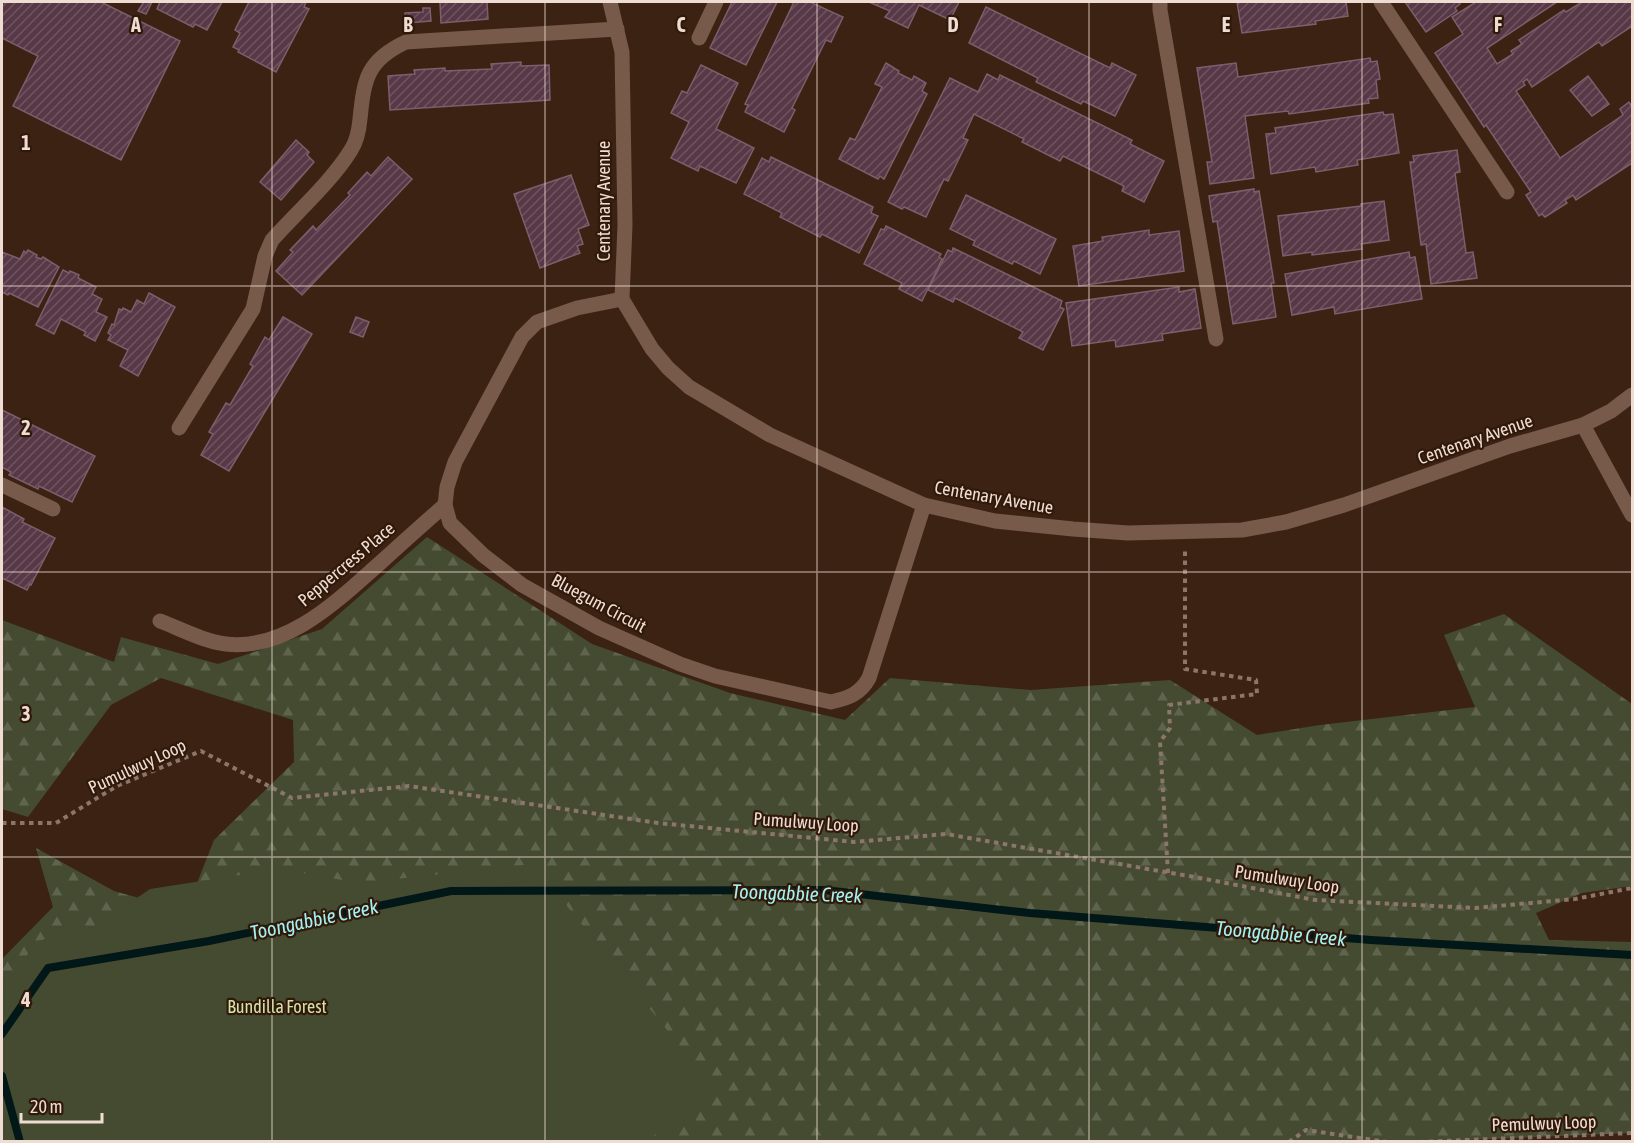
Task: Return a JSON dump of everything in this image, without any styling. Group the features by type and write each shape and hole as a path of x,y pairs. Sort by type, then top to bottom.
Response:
{"street":[{"name":"Centenary Avenue","path":"610,2 622,52 625,225 622,299 652,349 689,387 770,435 924,505 995,521 1072,530 1128,532 1242,530 1286,522 1344,505 1510,446 1583,425 1611,411 1632,395"},
{"path":"699,38 716,2"},
{"path":"1161,2 1160,10 1216,339"},
{"path":"1381,2 1507,192"},
{"path":"179,428 253,309 265,256 272,240 344,162 353,147 358,132 364,85 374,64 389,50 406,42 617,29"},
{"path":"445,505 447,487 455,462 522,337 537,322 577,308 622,299"},
{"path":"1583,425 1632,515"},
{"path":"2,485 53,509"},
{"name":"Bluegum Circuit","path":"445,505 450,523 483,555 522,585 599,628 680,664 715,676 831,702 847,699 862,689 869,678 924,505"},
{"name":"Peppercress Place","path":"160,621 225,644 255,643 286,634 339,599 445,505"}],"path":[{"path":"1168,873 1160,742 1170,728 1169,705 1257,694 1256,680 1185,669 1185,532"},
{"name":"Pumulwuy Loop","path":"2,823 56,823 117,786 201,751 292,798 409,786 658,823 854,842 946,834 1315,900 1475,908 1575,899 1632,888"},
{"path":"1289,1142 1306,1130 1387,1142"},
{"name":"Pemulwuy Loop","path":"1420,1142 1632,1133"}],"green space":[{"path":"427,537 592,644 730,693 845,720 890,678 1031,690 1170,680 1257,735 1320,725 1475,707 1444,635 1504,614 1632,704 1632,886 1582,893 1536,913 1549,940 1632,942 1632,1133 1420,1142 2,1141 2,959 53,907 36,848 114,891 186,911 214,840 294,762 293,720 161,678 111,705 28,817 2,809 2,620 114,662 121,637 218,664 322,629"},
{"name":"Bundilla Forest","path":"533,864 713,1087 647,1141 2,1141 2,991 37,941 94,927 150,889 279,869 359,883"}],"building":[{"path":"2,2 101,2 180,41 121,160 13,106 38,56 2,38"},
{"path":"144,2 152,2 146,14 138,11"},
{"path":"160,2 222,2 207,30 195,24 193,27 157,9"},
{"path":"249,2 306,2 304,7 309,9 276,72 238,52 239,50 233,47 240,33 235,30"},
{"path":"440,2 487,2 488,19 441,23"},
{"path":"732,2 777,2 746,65 710,48"},
{"path":"794,2 810,2 843,17 831,42 826,40 792,108 795,110 784,132 745,112 748,105 745,104"},
{"path":"869,2 959,2 950,20 919,5 908,28 885,17 890,11"},
{"path":"1237,2 1346,2 1348,16 1315,21 1316,24 1242,33"},
{"path":"1405,2 1458,2 1460,4 1455,8 1457,11 1426,32"},
{"path":"1476,2 1557,2 1487,48 1497,64 1513,54 1511,51 1522,44 1519,40 1564,10 1566,12 1582,2 1632,2 1632,26 1602,46 1599,42 1532,87 1527,79 1523,82 1525,85 1516,91 1560,158 1623,115 1620,109 1629,102 1632,107 1632,163 1576,200 1573,195 1565,200 1567,203 1545,217 1542,214 1539,216 1526,195 1531,192 1435,53 1463,34 1452,17"},
{"path":"986,7 1110,68 1112,63 1136,75 1115,116 1083,101 1081,104 1036,82 1038,78 969,43"},
{"path":"423,8 430,8 431,21 406,23 405,13 423,12"},
{"path":"1370,58 1371,62 1377,61 1380,79 1376,80 1378,98 1368,99 1369,103 1289,114 1288,111 1245,116 1254,178 1210,184 1207,162 1212,162 1197,68 1236,63 1238,77"},
{"path":"521,62 521,66 549,65 550,100 390,110 388,76 415,74 414,70 492,69 491,64"},
{"path":"886,63 899,71 898,73 912,80 914,76 926,83 922,91 927,94 884,179 880,176 878,179 839,159 850,138 855,140 882,87 875,84"},
{"path":"701,65 738,83 716,129 754,148 736,183 700,166 698,171 671,158 689,122 671,113 682,91 687,93"},
{"path":"987,74 998,80 1000,75 1132,140 1130,144 1164,161 1144,202 1122,191 1124,186 1063,156 1060,161 1022,142 1024,139 974,114 963,138 968,140 948,181 944,179 926,217 888,202 950,78 978,92"},
{"path":"1588,76 1609,104 1592,116 1570,90"},
{"path":"1383,112 1384,115 1393,114 1399,153 1357,160 1358,165 1316,172 1315,167 1271,174 1266,134 1276,133 1275,128"},
{"path":"296,140 309,152 307,155 314,162 281,200 260,182"},
{"path":"1457,150 1460,172 1455,173 1466,253 1473,252 1477,278 1431,284 1426,244 1421,245 1410,162 1414,162 1413,156"},
{"path":"388,157 412,179 302,295 276,271 293,252 290,250 313,226 316,230 350,195 348,193 367,172 371,176"},
{"path":"771,157 873,207 871,213 878,216 859,253 822,234 820,237 780,217 782,213 744,194 762,158 769,162"},
{"path":"571,175 589,225 578,229 583,244 577,246 580,253 540,268 514,194"},
{"path":"1254,189 1254,192 1259,191 1274,283 1271,283 1276,317 1233,324 1217,221 1213,222 1209,196"},
{"path":"966,195 1056,239 1040,274 1014,261 1012,264 973,245 975,241 950,229"},
{"path":"1384,201 1389,240 1361,244 1362,249 1283,256 1278,216"},
{"path":"886,226 941,254 939,257 942,259 922,301 899,289 902,283 864,264 881,229 884,230"},
{"path":"1149,230 1149,235 1179,231 1184,271 1079,286 1073,246 1103,241 1102,237"},
{"path":"953,248 1062,301 1060,307 1064,309 1043,350 1019,338 1023,332 955,298 953,302 928,290 948,250 952,252"},
{"path":"28,250 37,255 36,257 41,259 43,257 59,267 38,307 2,292 2,252 20,259 24,251 26,253"},
{"path":"1409,252 1410,258 1415,257 1422,299 1335,314 1334,307 1292,315 1285,274"},
{"path":"63,270 79,275 78,278 96,287 92,294 102,299 96,312 107,317 95,341 84,335 86,332 61,319 54,334 36,325"},
{"path":"1179,287 1179,292 1195,289 1201,328 1162,334 1163,340 1116,347 1115,340 1072,346 1066,303"},
{"path":"149,293 175,307 138,376 120,366 128,350 108,340 111,335 108,333 112,324 114,325 119,309 123,308 131,312 137,300 144,304"},
{"path":"283,317 312,334 229,471 201,455 213,434 209,432 226,403 230,405 253,366 250,364 265,337 269,340"},
{"path":"356,317 369,322 363,337 350,332"},
{"path":"2,410 95,456 72,502 9,475 11,472 2,467"},
{"path":"2,507 24,519 22,522 55,538 27,590 2,578"}],"waterway":[{"name":"Toongabbie Creek","path":"2,1034 48,968 209,941 451,891 824,890 1030,913 1371,940 1632,955"},
{"name":"Toongabbie Creek","path":"2,1076 20,1142"}]}
